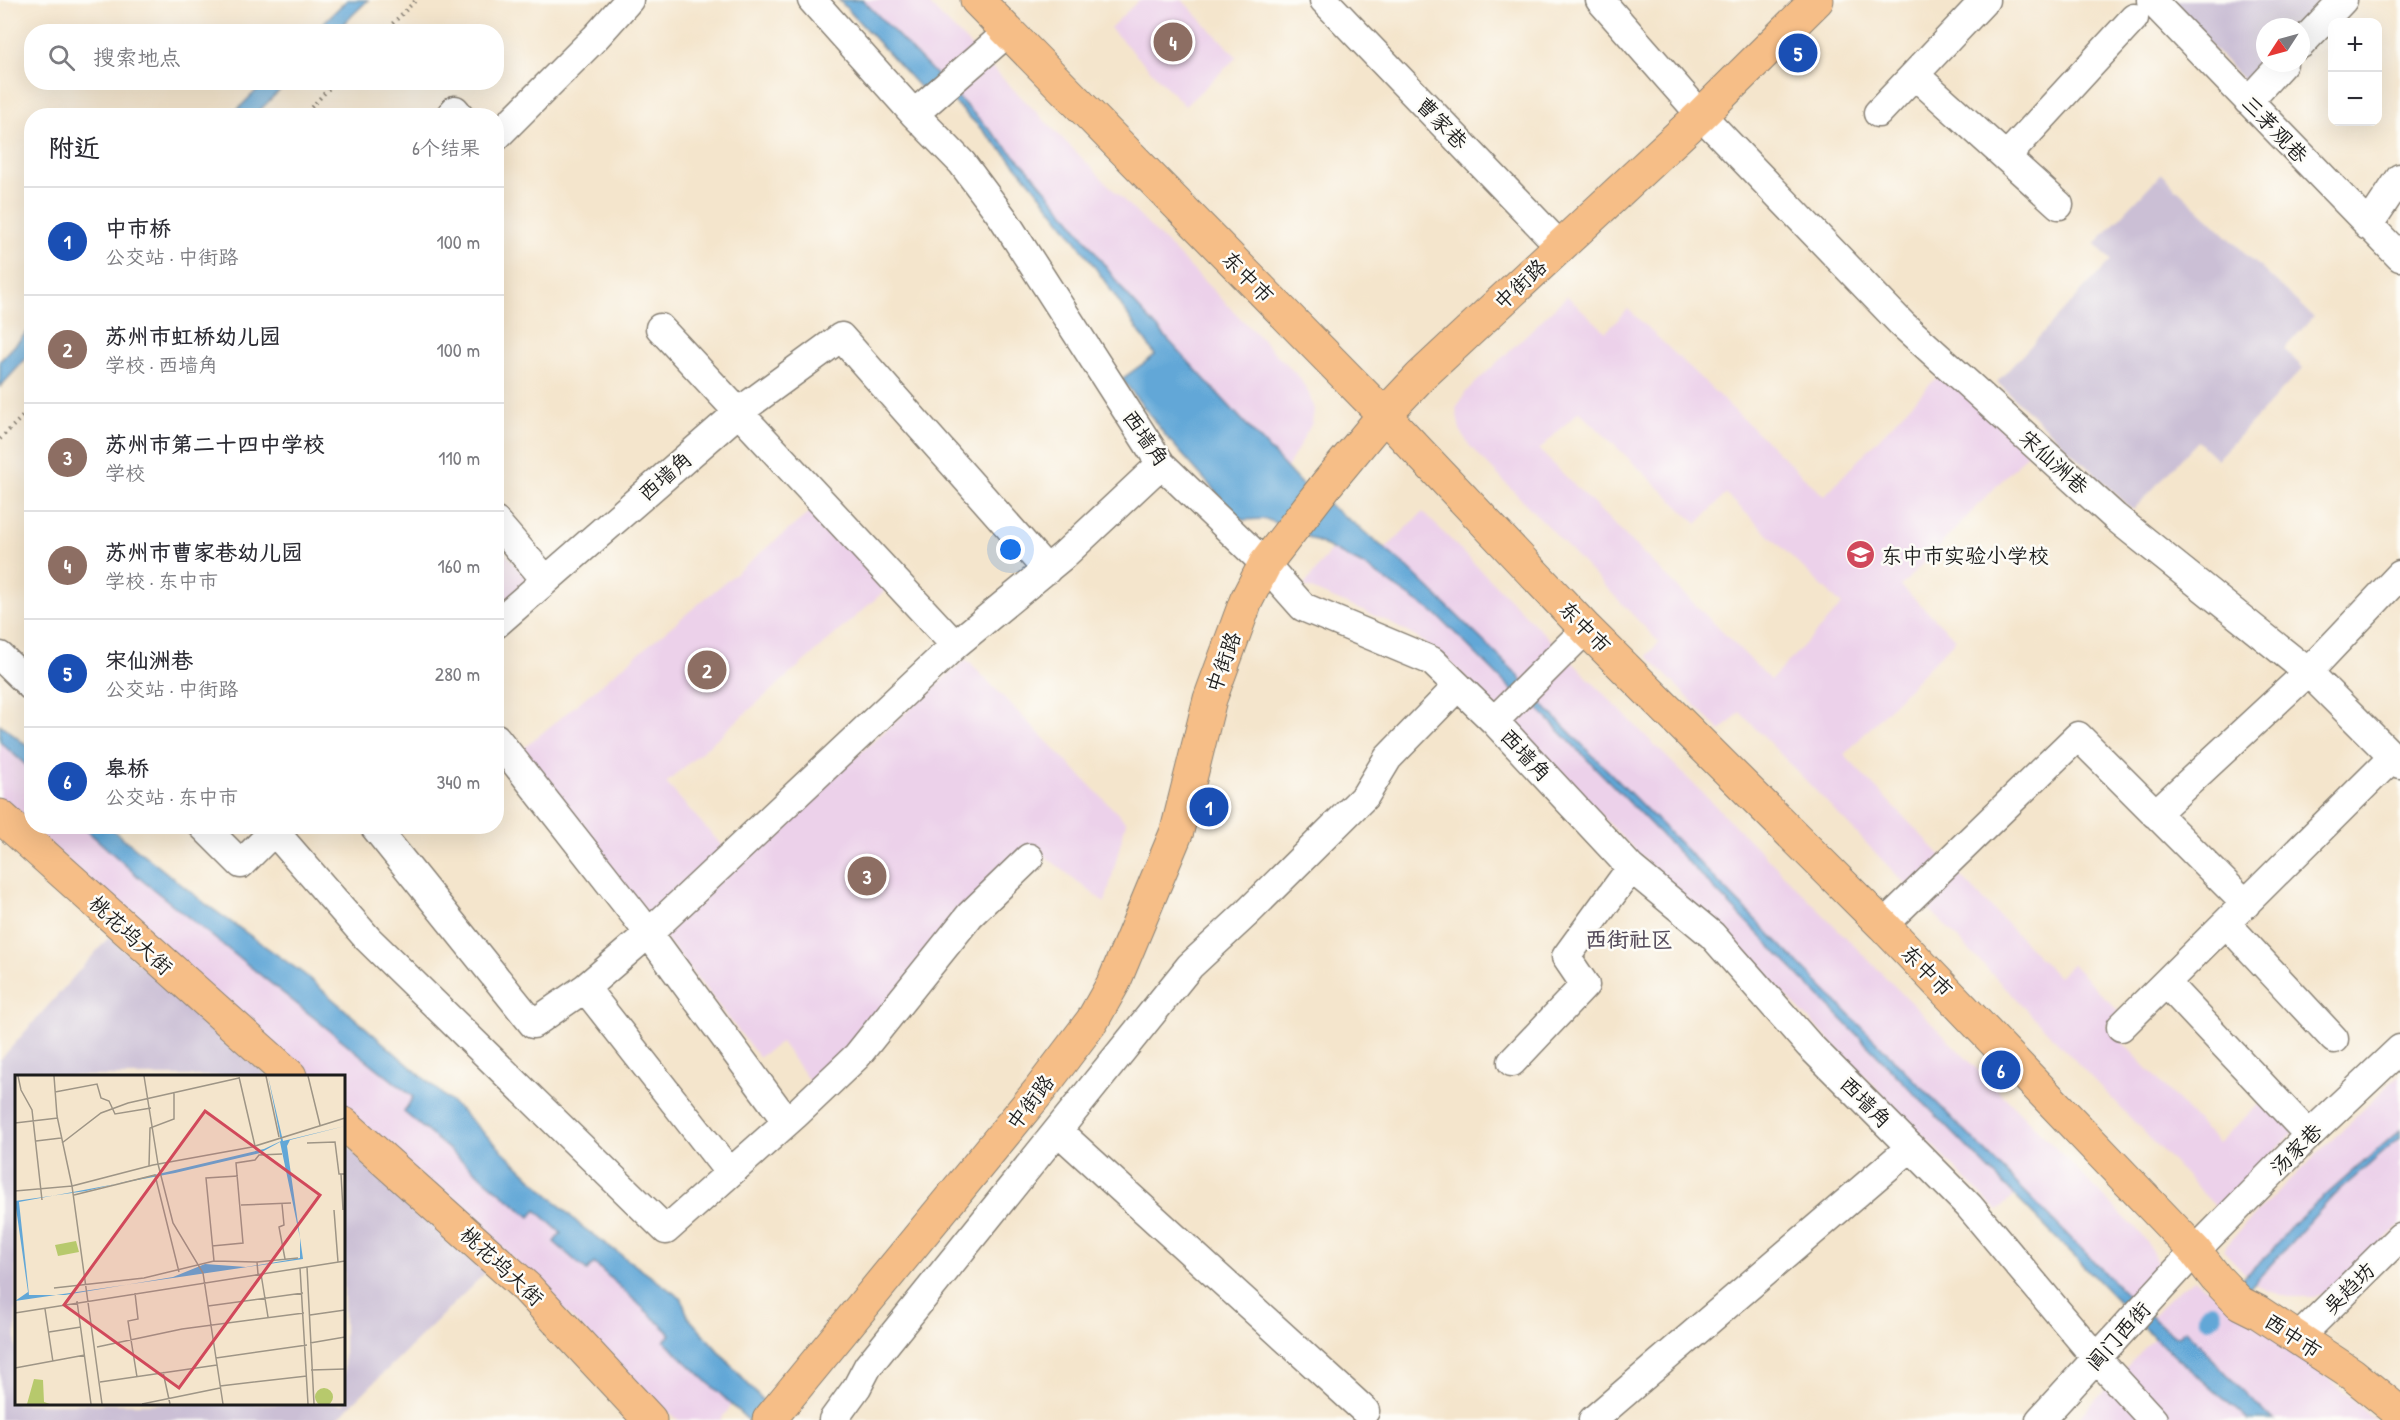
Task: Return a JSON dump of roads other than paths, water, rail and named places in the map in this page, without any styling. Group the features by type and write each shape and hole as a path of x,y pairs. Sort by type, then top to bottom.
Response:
{"main road":[{"name":"中街路","path":"776,1412 1039,1091 1092,1021 1114,982 1177,831 1213,690 1246,601 1272,555 1384,415 1420,377 1701,115 1817,0"},
{"name":"东中市","path":"994,11 1384,415 1586,629 1883,925 2195,1251"},
{"name":"桃花坞大街","path":"0,816 288,1075"},
{"name":"桃花坞大街","path":"345,1125 527,1288 650,1420"},
{"name":"西中市","path":"2195,1251 2240,1303 2258,1312 2366,1384 2400,1413"}],"street":[{"path":"504,129 595,38 629,0"},
{"name":"西墙角","path":"812,0 919,110 962,163 1003,218 1161,464 1272,555 1303,607 1432,661 1458,686 1502,714 1631,868 1712,935 1809,1045 1969,1206 2098,1360 2153,1420"},
{"name":"曹家巷","path":"1324,0 1560,246"},
{"path":"1600,0 1701,115"},
{"path":"1878,113 1985,0"},
{"path":"2310,35 2343,0"},
{"path":"2007,156 2143,9"},
{"name":"三茅观巷","path":"2143,9 2248,101 2400,257"},
{"path":"919,110 950,83 994,11"},
{"path":"2248,101 2275,72"},
{"path":"1915,75 2059,205"},
{"name":"宋仙洲巷","path":"1701,115 1902,324 2115,517 2308,672 2396,760"},
{"path":"2368,226 2400,178"},
{"path":"660,328 740,411 955,645"},
{"name":"西墙角","path":"504,617 740,411 841,337 1047,570"},
{"path":"380,834 533,1024 585,988 648,933 955,645 1047,570 1161,464"},
{"path":"504,531 546,580"},
{"path":"2156,814 2308,672 2400,575"},
{"path":"1502,714 1586,629"},
{"path":"0,656 24,679"},
{"path":"833,1420 857,1387 868,1366 1191,966 1365,796 1388,758 1458,686"},
{"path":"1883,925 2078,736 2156,814 2334,1039"},
{"path":"504,748 648,933 787,1122"},
{"path":"2121,1027 2396,760"},
{"path":"211,834 241,864 271,834"},
{"path":"280,834 368,939 666,1230 857,1056 970,915 1029,858"},
{"path":"1512,1062 1585,984 1566,957 1631,868"},
{"path":"2166,982 2309,1135"},
{"path":"585,988 730,1173"},
{"name":"汤家巷","path":"2195,1251 2309,1135 2400,1049"},
{"path":"1058,1131 1365,1411"},
{"path":"1593,1420 1911,1147"},
{"name":"吴趋坊","path":"2297,1339 2400,1237"},
{"name":"阊门西街","path":"2040,1420 2098,1360 2195,1251"},
{"path":"834,1344 868,1366"}],"water":[{"path":"347,0 368,0 343,24 322,24"},
{"path":"839,0 863,0 1029,170 1071,220 1126,294 1302,485 1407,567 1517,674 1531,693 2133,1301 2174,1335 2179,1336 2186,1330 2273,1420 2248,1420 2154,1338 1533,704 1529,707 1437,615 1363,565 1289,527 1265,519 1243,520 1237,516 1166,436 1122,379 1155,355 1073,236 1011,159 948,96 937,106"},
{"path":"257,90 280,90 262,108 239,108"},
{"path":"24,335 24,361 0,387 0,361"},
{"path":"0,724 24,743 24,763 0,742"},
{"path":"91,834 118,834 207,905 304,974 458,1108 581,1226 682,1299 688,1317 780,1420 748,1420 664,1341 671,1334 594,1263 587,1271 554,1242 561,1233 536,1210 530,1217 404,1112 413,1097 143,881"},
{"path":"2400,1130 2400,1138 2333,1196 2254,1283 2249,1287 2241,1280 2269,1254 2290,1227"}],"place":[{"name":"苏州市曹家巷幼儿园","path":"1173,42"},
{"name":"宋仙洲巷","path":"1798,53"},
{"name":"东中市实验小学校","path":"1860,555"},
{"name":"苏州市虹桥幼儿园","path":"707,670"},
{"name":"中市桥","path":"1209,807"},
{"name":"苏州市第二十四中学校","path":"867,876"},
{"name":"皋桥","path":"2001,1070"}],"district":[{"name":"西街社区","path":"1629,939"}]}
